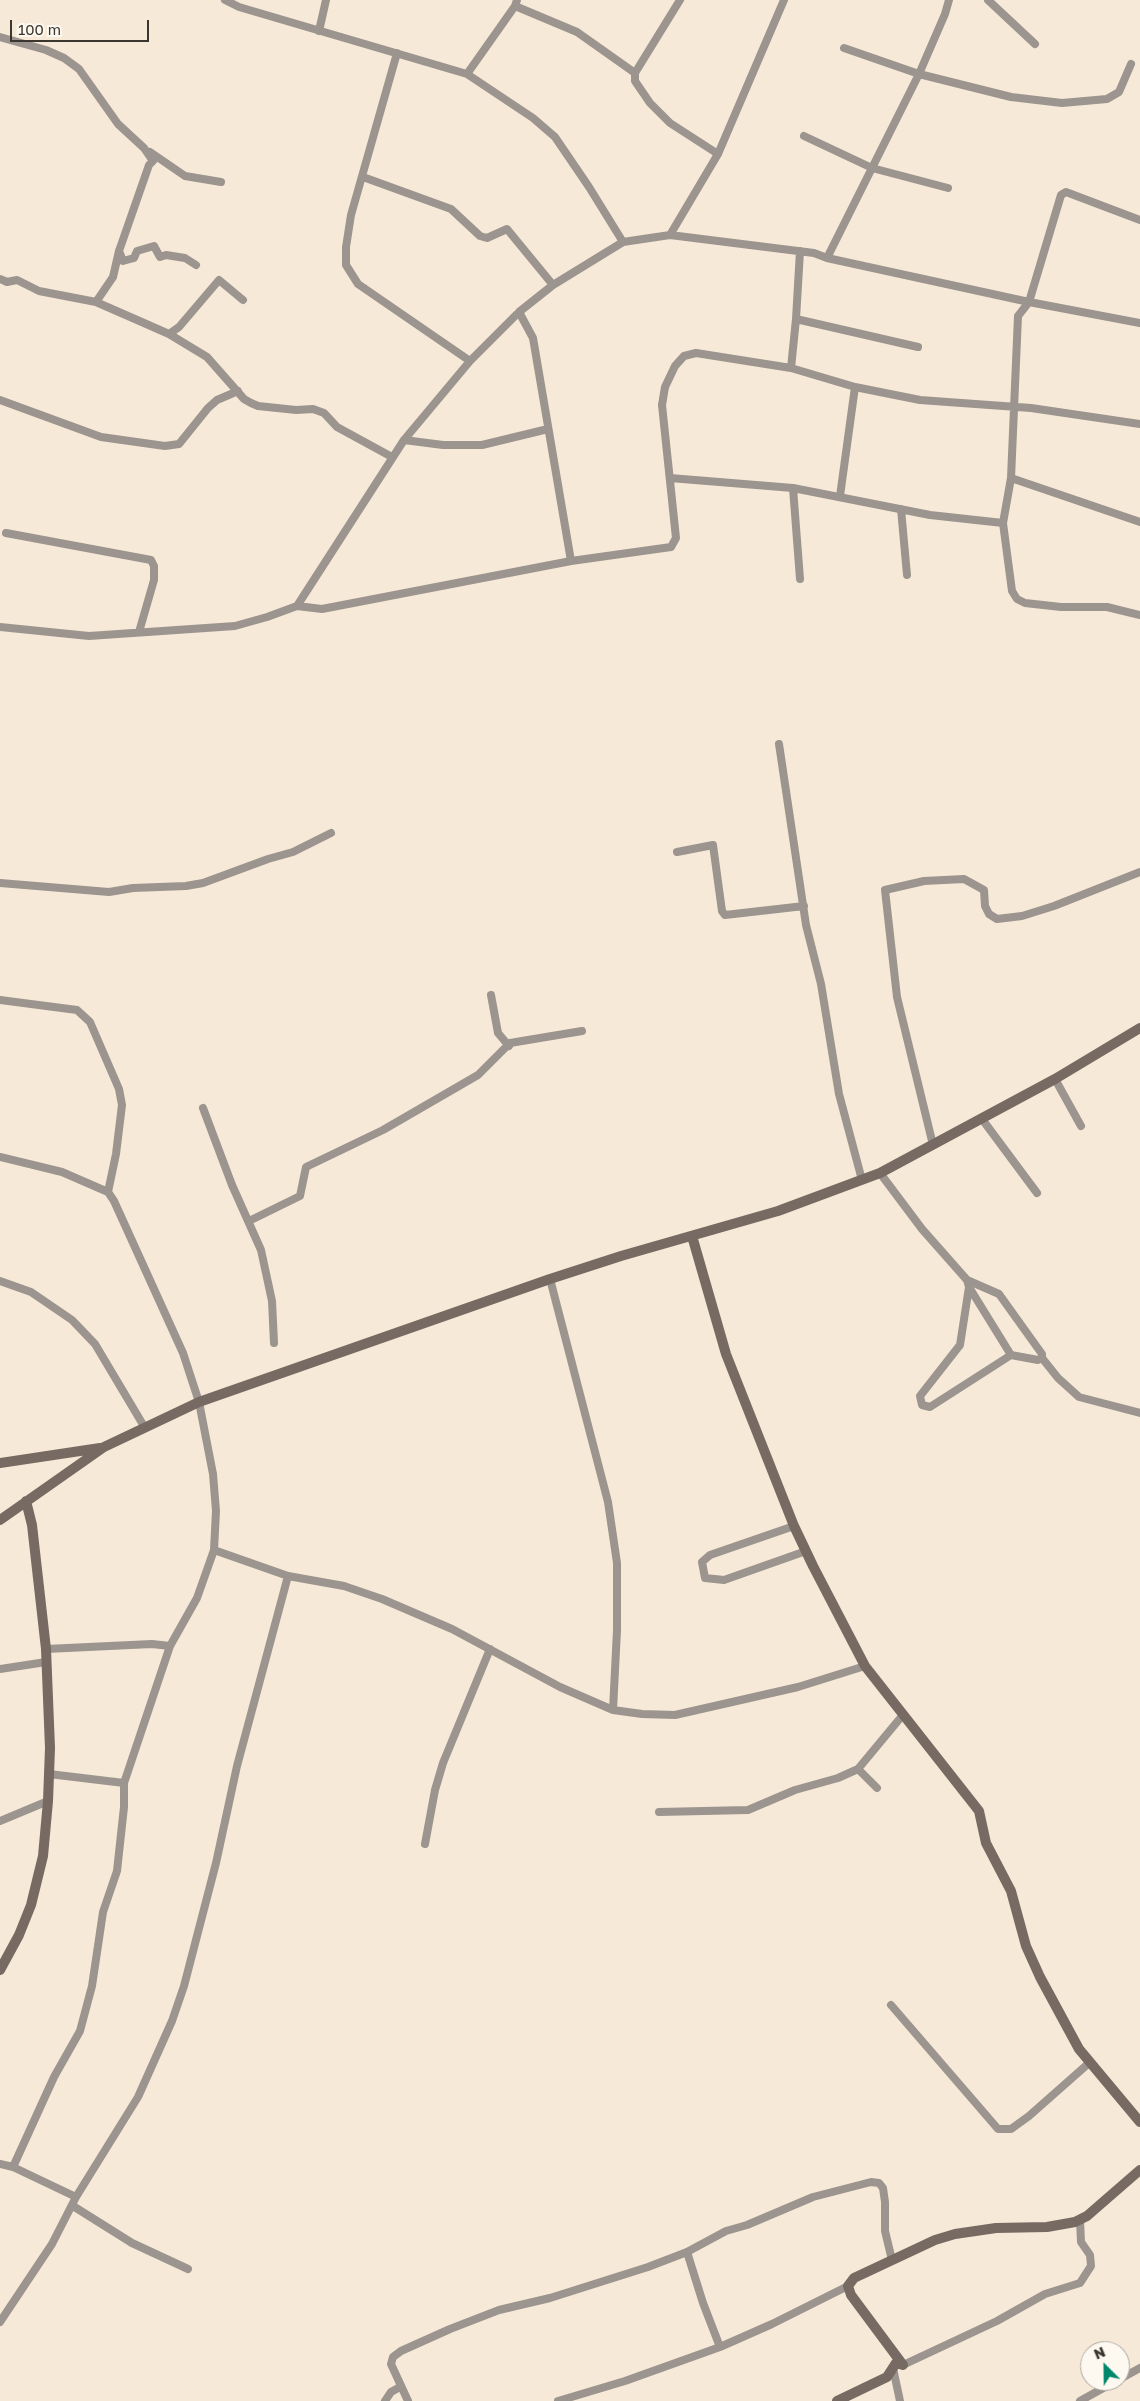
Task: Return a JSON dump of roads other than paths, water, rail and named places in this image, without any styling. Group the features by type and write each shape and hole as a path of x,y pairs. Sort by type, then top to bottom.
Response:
{"street":[{"path":"225,0 239,7 467,74 533,118 555,137 590,187 623,242"},
{"path":"319,31 326,0"},
{"path":"680,0 635,74 635,80 650,103 670,123 718,154"},
{"path":"670,234 718,154 784,0"},
{"path":"827,258 919,74 945,14 949,0"},
{"path":"988,0 1035,44"},
{"path":"467,74 516,3 577,32 635,74"},
{"path":"0,36 46,50 64,58 79,70 118,124 144,148 185,176 221,182"},
{"path":"844,48 919,74 1012,97 1062,102 1095,102 1107,99 1119,92 1131,64"},
{"path":"397,53 351,215 346,247 346,265 358,284 470,361"},
{"path":"804,136 872,168 948,188"},
{"path":"96,302 113,277 119,251 149,165 153,161 144,148"},
{"path":"363,177 451,209 480,236 487,238 507,229 553,286"},
{"path":"1140,220 1066,192 1061,195 1029,302 1018,316 1011,478 1003,523 1012,591 1017,599 1025,603 1061,607 1107,607 1140,615"},
{"path":"297,606 404,440 470,361 519,312 553,286 623,242 670,234 800,250 827,258 1029,302 1140,323"},
{"path":"119,251 123,261 134,258 137,251 154,246 160,257 166,255 185,258 196,265"},
{"path":"791,368 800,250"},
{"path":"0,280 7,282 17,280 39,291 96,302 170,334 207,357 244,399 258,406 296,410 312,409 324,413 337,427 392,458"},
{"path":"170,334 179,327 219,280 244,300"},
{"path":"519,312 533,338 572,561"},
{"path":"796,319 918,347"},
{"path":"0,627 90,636 235,626 268,618 297,606 322,609 572,561 671,547 675,544 676,538 662,405 665,387 675,366 684,356 696,353 791,368 855,387 920,400 1013,407 1140,424"},
{"path":"840,496 855,387"},
{"path":"0,400 101,437 165,446 179,444 208,408 217,400 238,391"},
{"path":"404,440 443,445 482,445 548,429"},
{"path":"670,478 793,488 930,515 1003,523"},
{"path":"1011,478 1140,522"},
{"path":"793,488 800,578"},
{"path":"900,509 907,575"},
{"path":"6,533 151,560 154,566 154,580 139,632"},
{"path":"779,744 804,906 821,984 839,1094 862,1180"},
{"path":"0,883 109,892 133,888 186,886 203,883 268,859 293,852 331,833"},
{"path":"677,852 714,845 722,911 725,915 804,906"},
{"path":"933,1145 897,997 885,890 924,881 964,879 984,890 984,906 989,914 997,919 1022,916 1054,906 1140,872"},
{"path":"491,995 498,1033 509,1046"},
{"path":"0,1000 78,1010 90,1022 119,1089 122,1108 116,1154 108,1192"},
{"path":"0,1520 104,1447 199,1402 550,1279 778,1211 880,1173 1055,1079 1140,1028"},
{"path":"249,1221 300,1196 306,1167 383,1130 478,1075 510,1044 582,1031"},
{"path":"1055,1079 1081,1126"},
{"path":"203,1108 232,1185 261,1250 272,1301 274,1343"},
{"path":"982,1119 1037,1194"},
{"path":"0,1157 62,1172 108,1192 117,1207 183,1352 199,1402 213,1474 216,1511 214,1550 197,1598 170,1646 124,1783 124,1807 117,1871 104,1912 86,2011 80,2031 54,2077 13,2167"},
{"path":"880,1173 922,1229 968,1284 1011,1355"},
{"path":"692,1236 726,1354 794,1526 806,1551 865,1666 902,1716 928,1745 982,1815 986,1843 1011,1891 1032,1961 1068,2029 1089,2063 1140,2122"},
{"path":"550,1279 608,1502 617,1563 617,1630 613,1710"},
{"path":"0,1281 31,1292 72,1320 95,1344 145,1428"},
{"path":"968,1284 960,1345 920,1396 922,1405 930,1406 1011,1355 1038,1360 1042,1358"},
{"path":"968,1284 999,1294 1042,1354 1042,1358 1058,1378 1079,1397 1140,1413"},
{"path":"0,1463 104,1447"},
{"path":"0,1970 31,1905 43,1856 48,1801 46,1649 32,1525 26,1501"},
{"path":"794,1526 710,1555 702,1562 705,1578 724,1580 806,1551"},
{"path":"214,1550 288,1576 344,1586 382,1599 452,1629 575,1694 613,1710 642,1714 675,1715 798,1687 865,1666"},
{"path":"0,2322 30,2280 73,2206 76,2196 138,2098 172,2021 181,1995 216,1863 236,1766 288,1576"},
{"path":"46,1649 152,1644 170,1646"},
{"path":"425,1844 435,1790 443,1763 490,1649"},
{"path":"0,1669 46,1662"},
{"path":"660,1812 748,1810 795,1790 838,1778 858,1769 902,1716"},
{"path":"858,1769 877,1788"},
{"path":"49,1774 124,1783"},
{"path":"0,1821 48,1801"},
{"path":"891,2005 998,2129 1011,2129 1029,2116 1089,2063"},
{"path":"0,2164 13,2167 76,2196"},
{"path":"558,2401 624,2381 720,2347 772,2324 848,2286 854,2278 935,2240 955,2234 996,2228 1047,2227 1083,2218 1140,2170"},
{"path":"408,2401 400,2387 391,2360 401,2352 450,2329 499,2310 550,2298 687,2252 726,2231 747,2225 813,2197 876,2182 883,2188 885,2232 892,2260"},
{"path":"73,2206 132,2243 188,2269"},
{"path":"837,2401 886,2376 898,2367 997,2321 1045,2294 1080,2283 1091,2266 1090,2254 1081,2242 1083,2218"},
{"path":"687,2252 703,2303 720,2347"},
{"path":"848,2286 854,2299 898,2367 900,2401"},
{"path":"385,2401 391,2392 400,2387"},
{"path":"1080,2401 1098,2391"}]}
